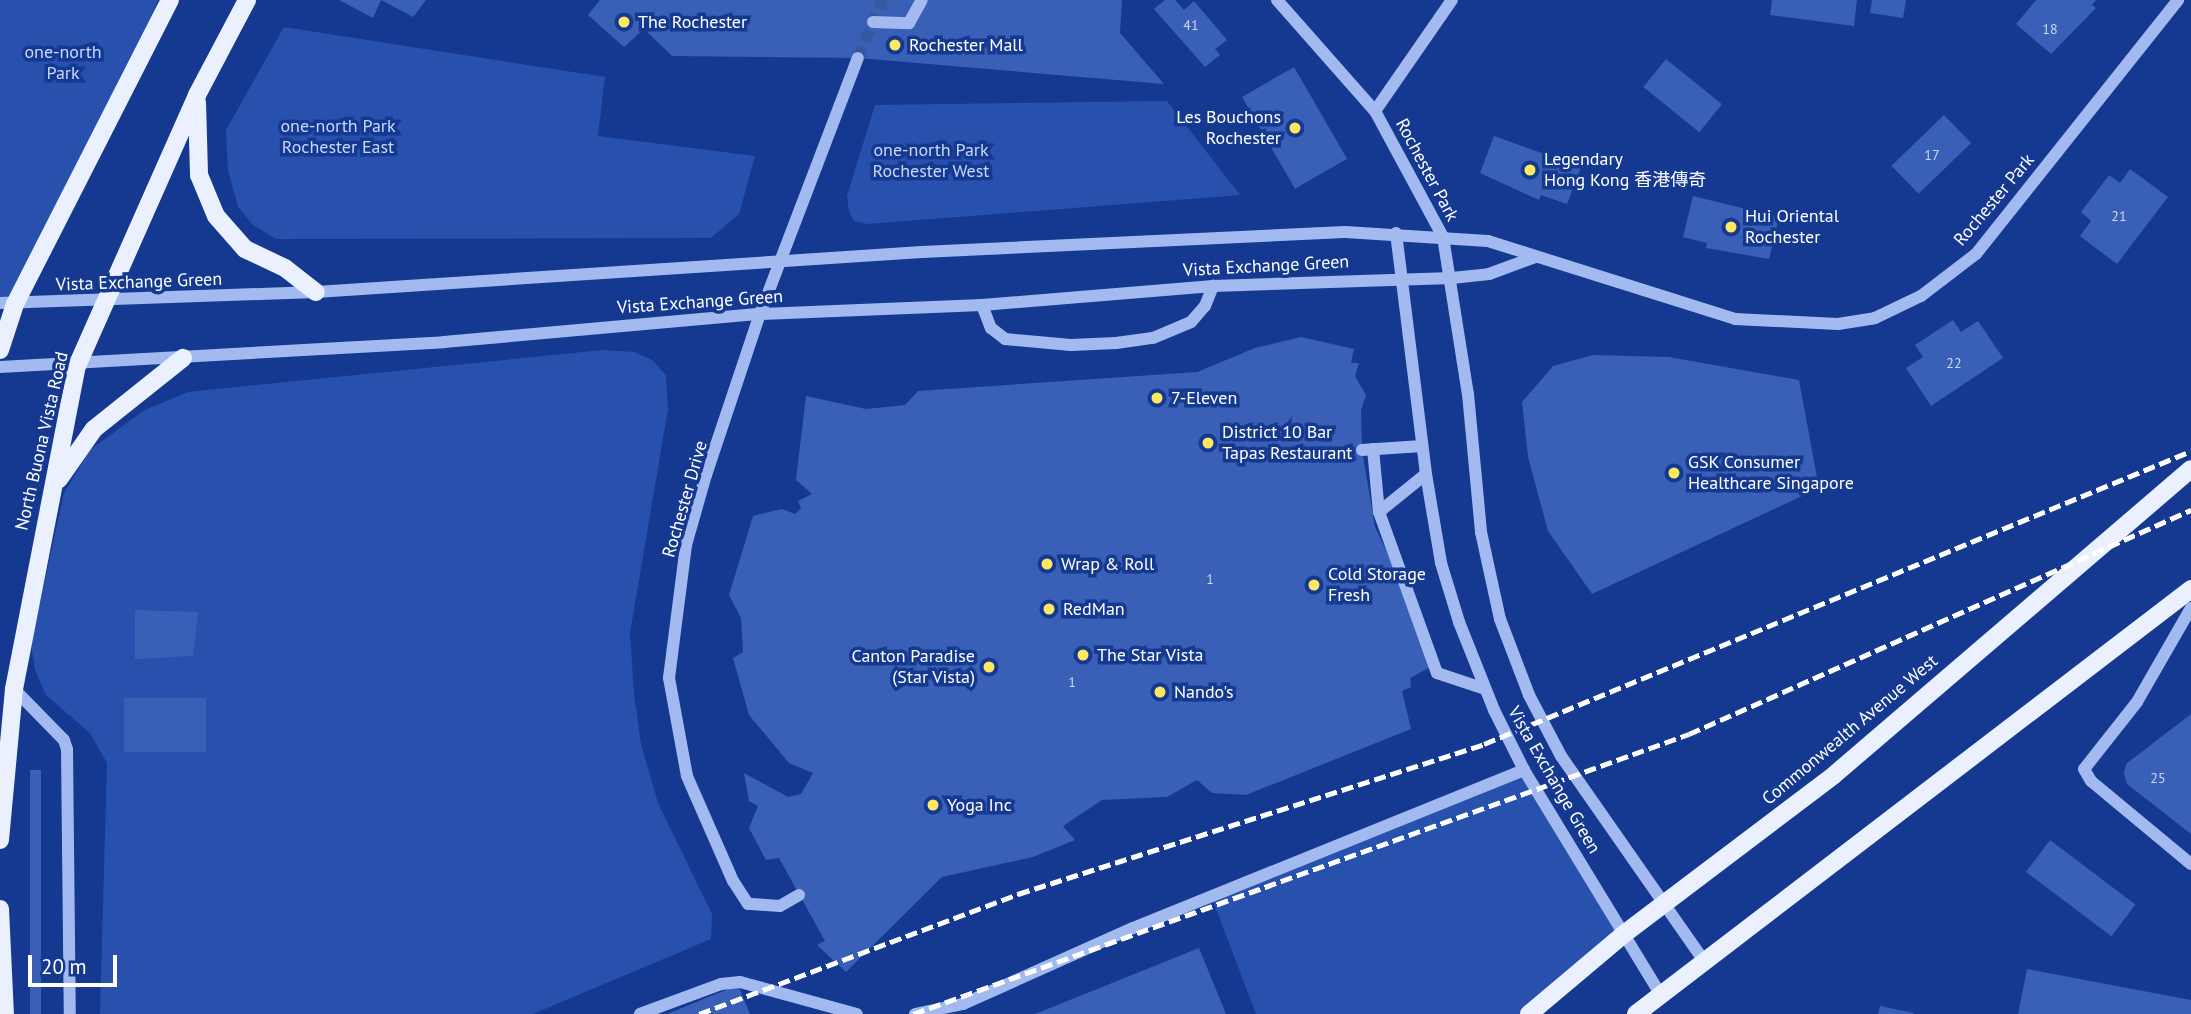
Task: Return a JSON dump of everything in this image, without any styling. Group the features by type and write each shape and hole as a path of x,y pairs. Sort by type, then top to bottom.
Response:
{"main road":[{"path":"0,350 8,304 170,0"},
{"name":"North Buona Vista Road","path":"0,840 13,690 78,366 103,301 197,95 247,0"},
{"path":"197,95 199,175 216,216 245,249 285,268 316,292"},
{"path":"51,492 94,429 183,358"},
{"name":"Commonwealth Avenue West","path":"1529,1014 1624,934 1834,775 2191,469"},
{"path":"1636,1014 2191,590"},
{"path":"0,909 5,1014"}],"street":[{"path":"873,22 909,23 922,0"},
{"name":"Rochester Park","path":"1277,0 1375,111 1443,237 1488,241 1735,319 1802,326 1875,318 1921,296 1976,254 2178,0"},
{"name":"Rochester Park","path":"1375,111 1452,0"},
{"name":"Rochester Drive","path":"799,895 780,906 748,904 733,881 687,776 669,678 686,545 760,314 782,264 858,58"},
{"name":"Vista Exchange Green","path":"8,304 316,292 1231,235 1396,233 1443,237 1452,278 1481,532 1500,619 1529,695 1561,756 1704,961"},
{"name":"Vista Exchange Green","path":"1396,233 1422,446 1441,564 1485,689 1524,770 1661,995"},
{"path":"1452,278 1489,274 1535,257"},
{"name":"Vista Exchange Green","path":"0,367 78,366 444,342 760,314 982,305 1213,286 1452,278"},
{"path":"982,305 991,328 1005,339 1071,345 1116,343 1153,338 1191,322 1205,306 1213,286"},
{"path":"1422,446 1368,449 1380,512 1437,673 1485,689"},
{"path":"1380,512 1426,474"},
{"path":"2191,608 2137,702 2084,769 2091,781 2191,864"},
{"path":"13,690 64,740 67,749 70,1014"},
{"path":"915,1014 963,1004 1133,928 1524,770"},
{"path":"640,1014 721,984 740,982 857,1014"}],"green space":[{"name":"one-north Park","path":"0,0 158,0 129,75 15,304 0,303"},
{"name":"one-north Park Rochester East","path":"284,27 605,77 598,136 755,156 739,214 711,238 276,239 253,225 238,207 228,170 226,130"},
{"name":"one-north Park Rochester West","path":"1167,101 1240,195 867,224 854,221 849,212 847,196 875,105"},
{"path":"603,350 634,352 652,360 666,375 668,409 630,633 634,693 641,744 658,803 712,914 711,939 533,1014 100,1014 107,763 90,733 46,695 35,670 31,644 64,493 90,450 143,411 188,392"},
{"path":"1524,770 1624,934 1528,1014 1256,1014 1211,896"}],"building":[{"path":"339,0 381,0 373,18"},
{"path":"381,0 426,0 413,17"},
{"name":"Rochester Mall","path":"600,0 1122,0 1120,33 1164,84 858,58 672,56 644,29 624,47 588,15"},
{"path":"1165,0 1175,0 1184,10 1194,1 1227,40 1215,49 1220,55 1205,67 1154,9"},
{"path":"1772,0 1857,0 1854,26 1770,15"},
{"path":"1872,0 1906,0 1903,18 1870,13"},
{"path":"2036,0 2096,0 2092,5 2096,8 2051,54 2016,24"},
{"path":"1666,59 1722,104 1699,132 1643,87"},
{"name":"Les Bouchons Rochester","path":"1294,67 1347,159 1295,189 1242,97"},
{"path":"1944,115 1971,143 1919,194 1891,166"},
{"name":"Legendary Hong Kong 香港傳奇","path":"1494,136 1581,167 1567,204 1541,195 1539,200 1480,173"},
{"path":"2130,169 2168,197 2117,264 2080,236 2091,221 2081,212 2109,175 2120,183"},
{"name":"Hui Oriental Rochester","path":"1693,196 1779,217 1769,259 1706,248 1707,243 1683,237"},
{"path":"1953,320 1961,332 1978,321 2003,358 1931,406 1906,368 1923,357 1915,345"},
{"name":"The Star Vista","path":"1301,337 1354,349 1351,363 1359,363 1355,376 1366,395 1361,410 1362,450 1375,527 1411,603 1432,666 1410,678 1411,687 1402,691 1411,729 1246,795 1212,793 1197,780 1167,797 1102,800 1063,826 1075,840 1033,857 942,877 846,972 817,945 825,941 779,858 766,860 749,828 758,806 749,801 744,773 788,797 801,794 813,773 789,763 749,715 733,658 743,652 741,618 729,595 753,516 782,509 795,514 801,508 798,501 812,494 796,480 806,396 866,409 905,405 918,391 1197,372 1255,348"},
{"name":"GSK Consumer Healthcare Singapore","path":"1593,355 1669,357 1799,380 1819,488 1592,594 1548,531 1528,457 1522,402 1553,366"},
{"path":"135,610 198,612 193,656 135,659"},
{"path":"124,698 206,698 206,752 124,752"},
{"path":"2191,714 2191,834 2127,784 2124,773 2126,764"},
{"path":"30,770 41,770 41,1014 30,1014"},
{"path":"2050,840 2135,904 2111,936 2026,872"},
{"path":"1199,948 1226,1014 1035,1014"},
{"path":"2027,969 2191,1000 2191,1014 2018,1014"},
{"path":"738,985 750,1014 667,1014"},
{"path":"1880,1006 1914,1013 1914,1014 1878,1014"}],"tunnel":[{"path":"858,58 882,0"}],"railway":[{"path":"699,1014 1018,894 1484,744 2191,451"},
{"path":"913,1014 1689,734 2191,510"}],"place":[{"name":"The Rochester","path":"624,22"},
{"name":"Rochester Mall","path":"895,45"},
{"name":"Les Bouchons Rochester","path":"1295,128"},
{"name":"Legendary Hong Kong 香港傳奇","path":"1530,170"},
{"name":"Hui Oriental Rochester","path":"1731,227"},
{"name":"7-Eleven","path":"1157,398"},
{"name":"District 10 Bar Tapas Restaurant","path":"1208,443"},
{"name":"GSK Consumer Healthcare Singapore","path":"1674,473"},
{"name":"Wrap & Roll","path":"1047,564"},
{"name":"Cold Storage Fresh","path":"1314,585"},
{"name":"RedMan","path":"1049,609"},
{"name":"The Star Vista","path":"1083,655"},
{"name":"Canton Paradise (Star Vista)","path":"989,667"},
{"name":"Nando's","path":"1160,692"},
{"name":"Yoga Inc","path":"933,805"}]}
